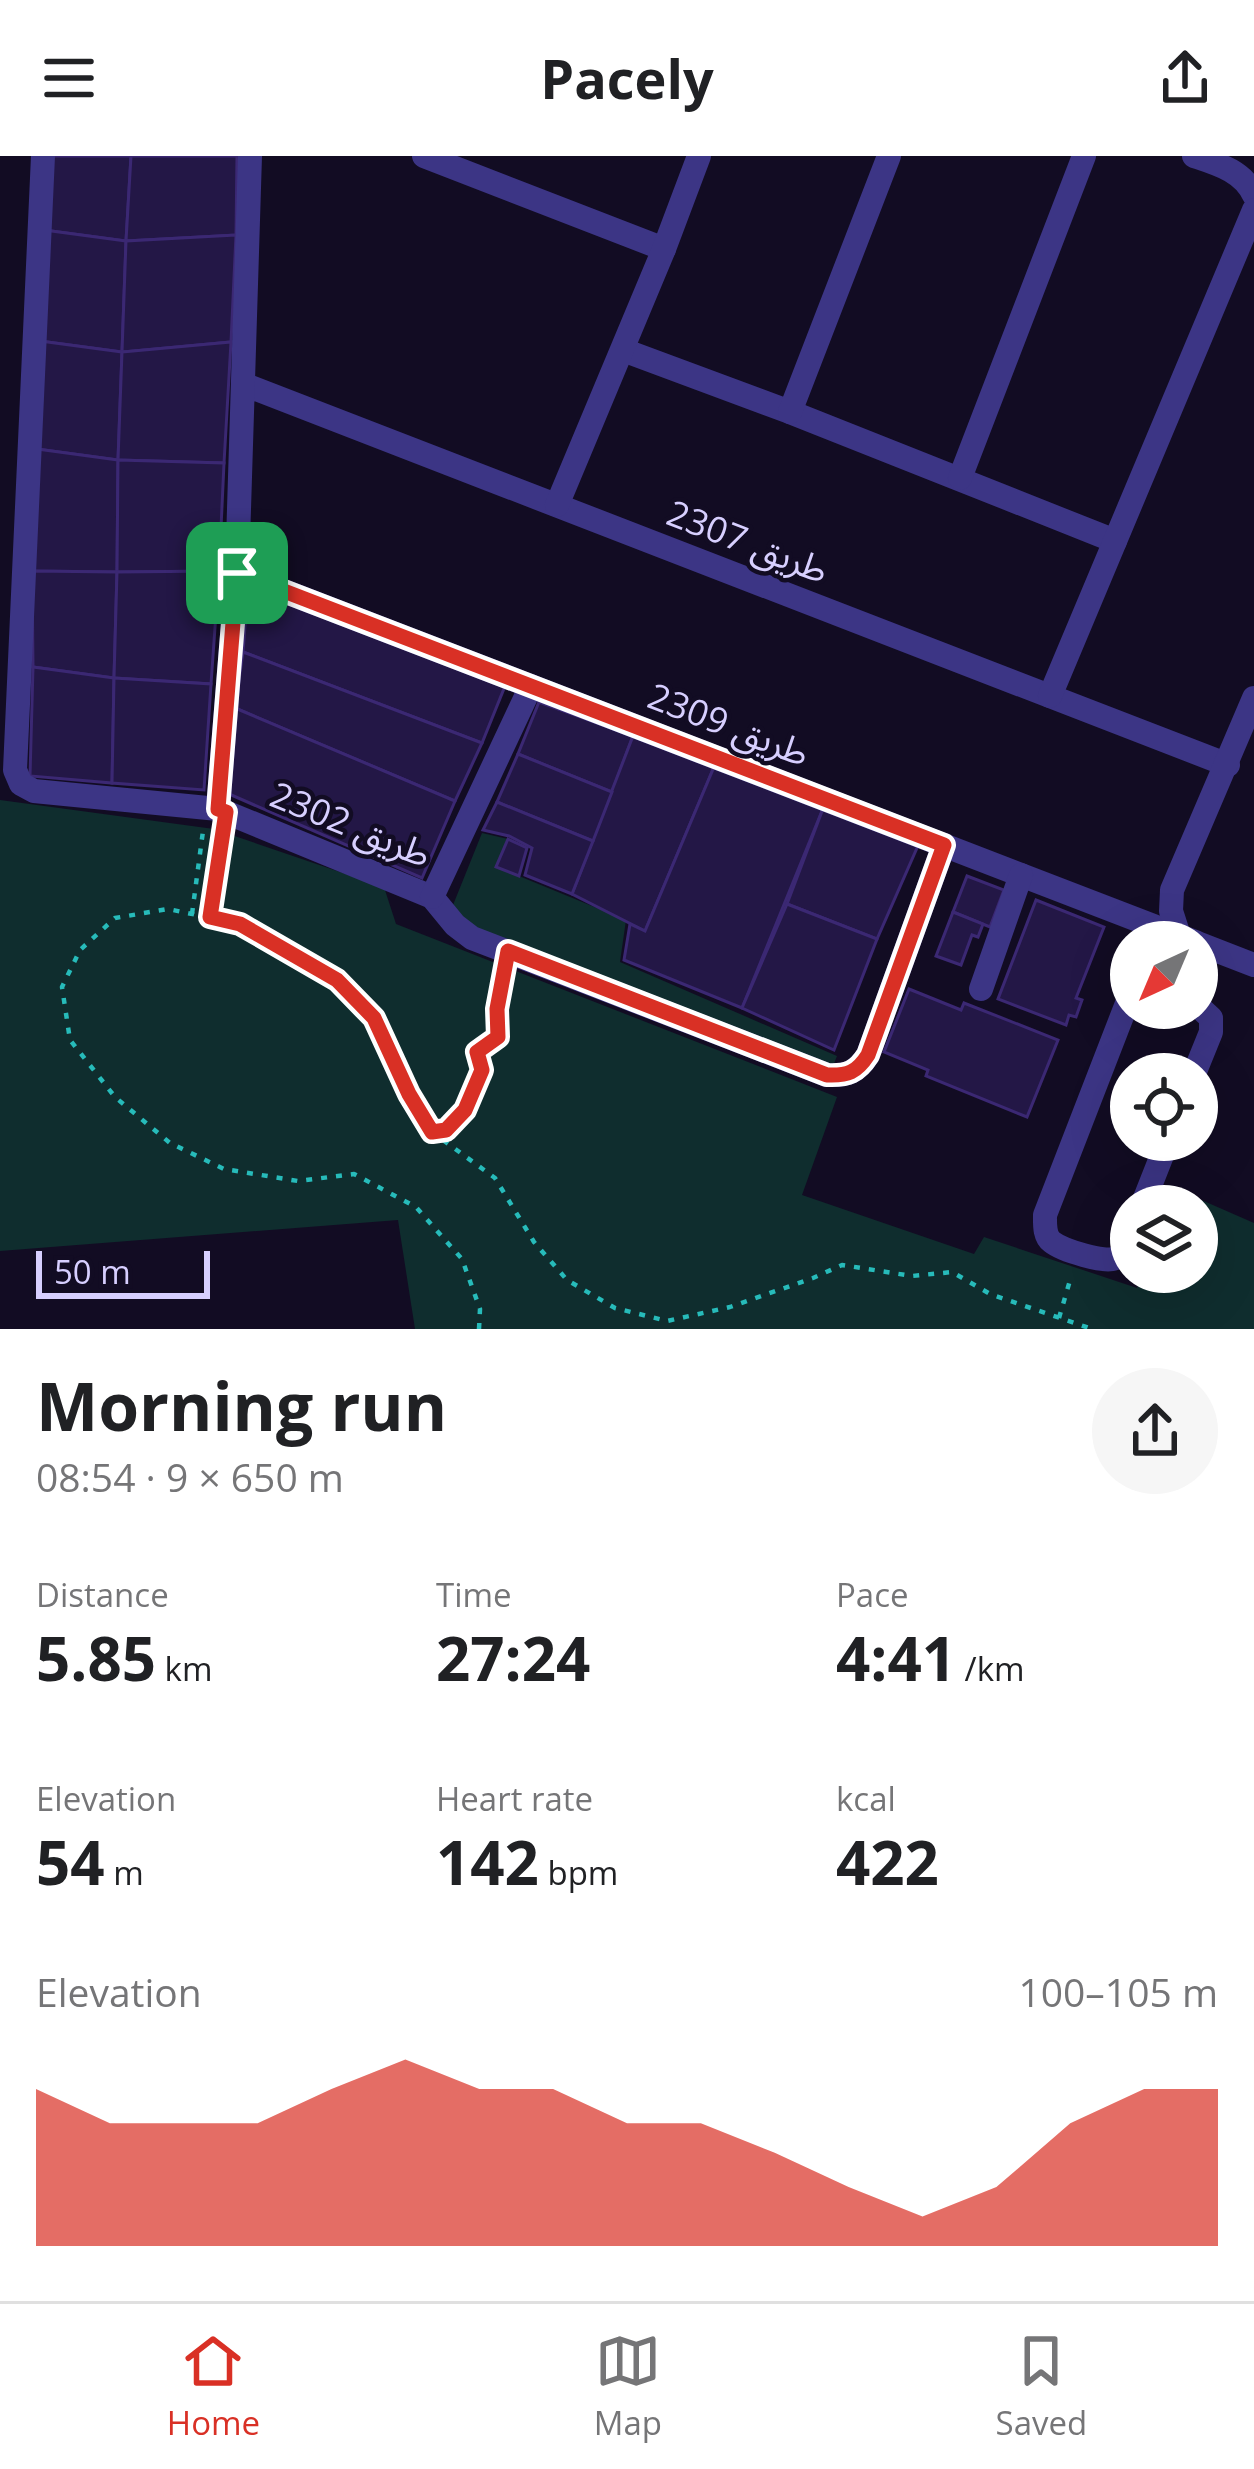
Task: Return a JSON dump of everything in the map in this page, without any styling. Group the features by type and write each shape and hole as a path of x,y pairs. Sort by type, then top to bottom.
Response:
{"street":[{"name":"طريق 2302","path":"43,156 15,770 21,784 34,791 216,809 432,897 455,926 472,938 827,1075 844,1076 859,1070 868,1055 944,845"},
{"path":"216,809 237,573 250,156"},
{"path":"424,156 664,249"},
{"path":"557,506 699,156"},
{"path":"790,412 889,156"},
{"path":"960,478 1084,156"},
{"path":"1194,156 1241,176 1254,195"},
{"path":"1050,696 1254,210"},
{"path":"623,350 1115,541"},
{"name":"طريق 2307","path":"243,384 1228,765"},
{"name":"طريق 2309","path":"237,573 1137,921"},
{"path":"432,897 531,686"},
{"path":"1176,921 1171,911 1172,890 1254,698"},
{"path":"981,989 1021,875"},
{"name":"طريق 2309","path":"1218,952 1254,965"},
{"path":"1110,1260 1102,1262 1052,1242 1045,1215 1117,1029"}],"path":[{"path":"192,914 216,809"},
{"path":"210,917 216,809"},
{"path":"479,1329 480,1310 462,1259 416,1207 355,1174 298,1181 224,1169 170,1143 115,1096 70,1040 62,987 80,950 115,918 168,909 240,924 337,980 374,1018 432,1132 495,1178 534,1242 567,1280 615,1308 667,1321 730,1307 842,1265 912,1276 952,1273 991,1294 1093,1329"},
{"path":"432,1132 446,1130 465,1110 482,1070 477,1052 498,1037 497,1009 508,951"},
{"path":"1059,1318 1079,1252"}],"green space":[{"path":"0,800 214,829 384,887 396,924 837,1097 802,1195 974,1254 984,1237 1110,1279 1110,1293 1218,1293 1218,1207 1254,1223 1254,1329 415,1329 398,1220 0,1251"},
{"path":"482,833 508,839 497,867 626,920 620,962 837,1056 833,1066 463,923 451,910"}],"building":[{"path":"49,156 131,156 126,241 44,230"},
{"path":"131,156 237,156 236,235 126,241"},
{"path":"44,230 126,241 122,352 40,341"},
{"path":"236,235 231,342 122,352 126,241"},
{"path":"40,341 122,352 118,460 37,449"},
{"path":"231,342 224,463 118,460 122,352"},
{"path":"37,449 118,460 117,572 32,571"},
{"path":"118,460 224,463 219,571 117,572"},
{"path":"32,571 117,572 114,678 33,667"},
{"path":"219,571 211,684 114,678 117,572"},
{"path":"248,588 505,686 482,743 243,652"},
{"path":"243,652 482,743 455,801 235,708"},
{"path":"33,667 114,678 112,783 30,776"},
{"path":"114,678 211,684 204,790 112,783"},
{"path":"539,702 633,736 612,792 518,754"},
{"path":"235,708 455,801 422,878 229,794"},
{"path":"633,736 714,767 645,931 572,894"},
{"path":"518,754 612,792 593,841 497,802"},
{"path":"714,767 824,806 742,1008 624,960 630,924 645,931"},
{"path":"497,802 593,841 572,894 525,875 532,848 483,830"},
{"path":"824,806 920,841 877,939 787,904"},
{"path":"508,839 527,848 519,876 496,867"},
{"path":"967,876 1004,890 990,927 953,912"},
{"path":"1036,900 1104,927 1076,998 1082,1000 1076,1017 1069,1015 1066,1025 998,999"},
{"path":"787,904 877,939 834,1050 742,1008"},
{"path":"953,912 983,924 978,937 972,935 961,965 936,956"},
{"path":"909,989 961,1010 964,1003 1058,1040 1027,1117 926,1076 928,1070 884,1052"}],"route":[{"path":"237,573 944,845 859,1070 844,1076 827,1075 508,951 497,1009 498,1037 477,1052 482,1070 465,1110 446,1130 432,1132 374,1018 337,980 240,924 210,917 226,812 218,809 237,573"}]}
